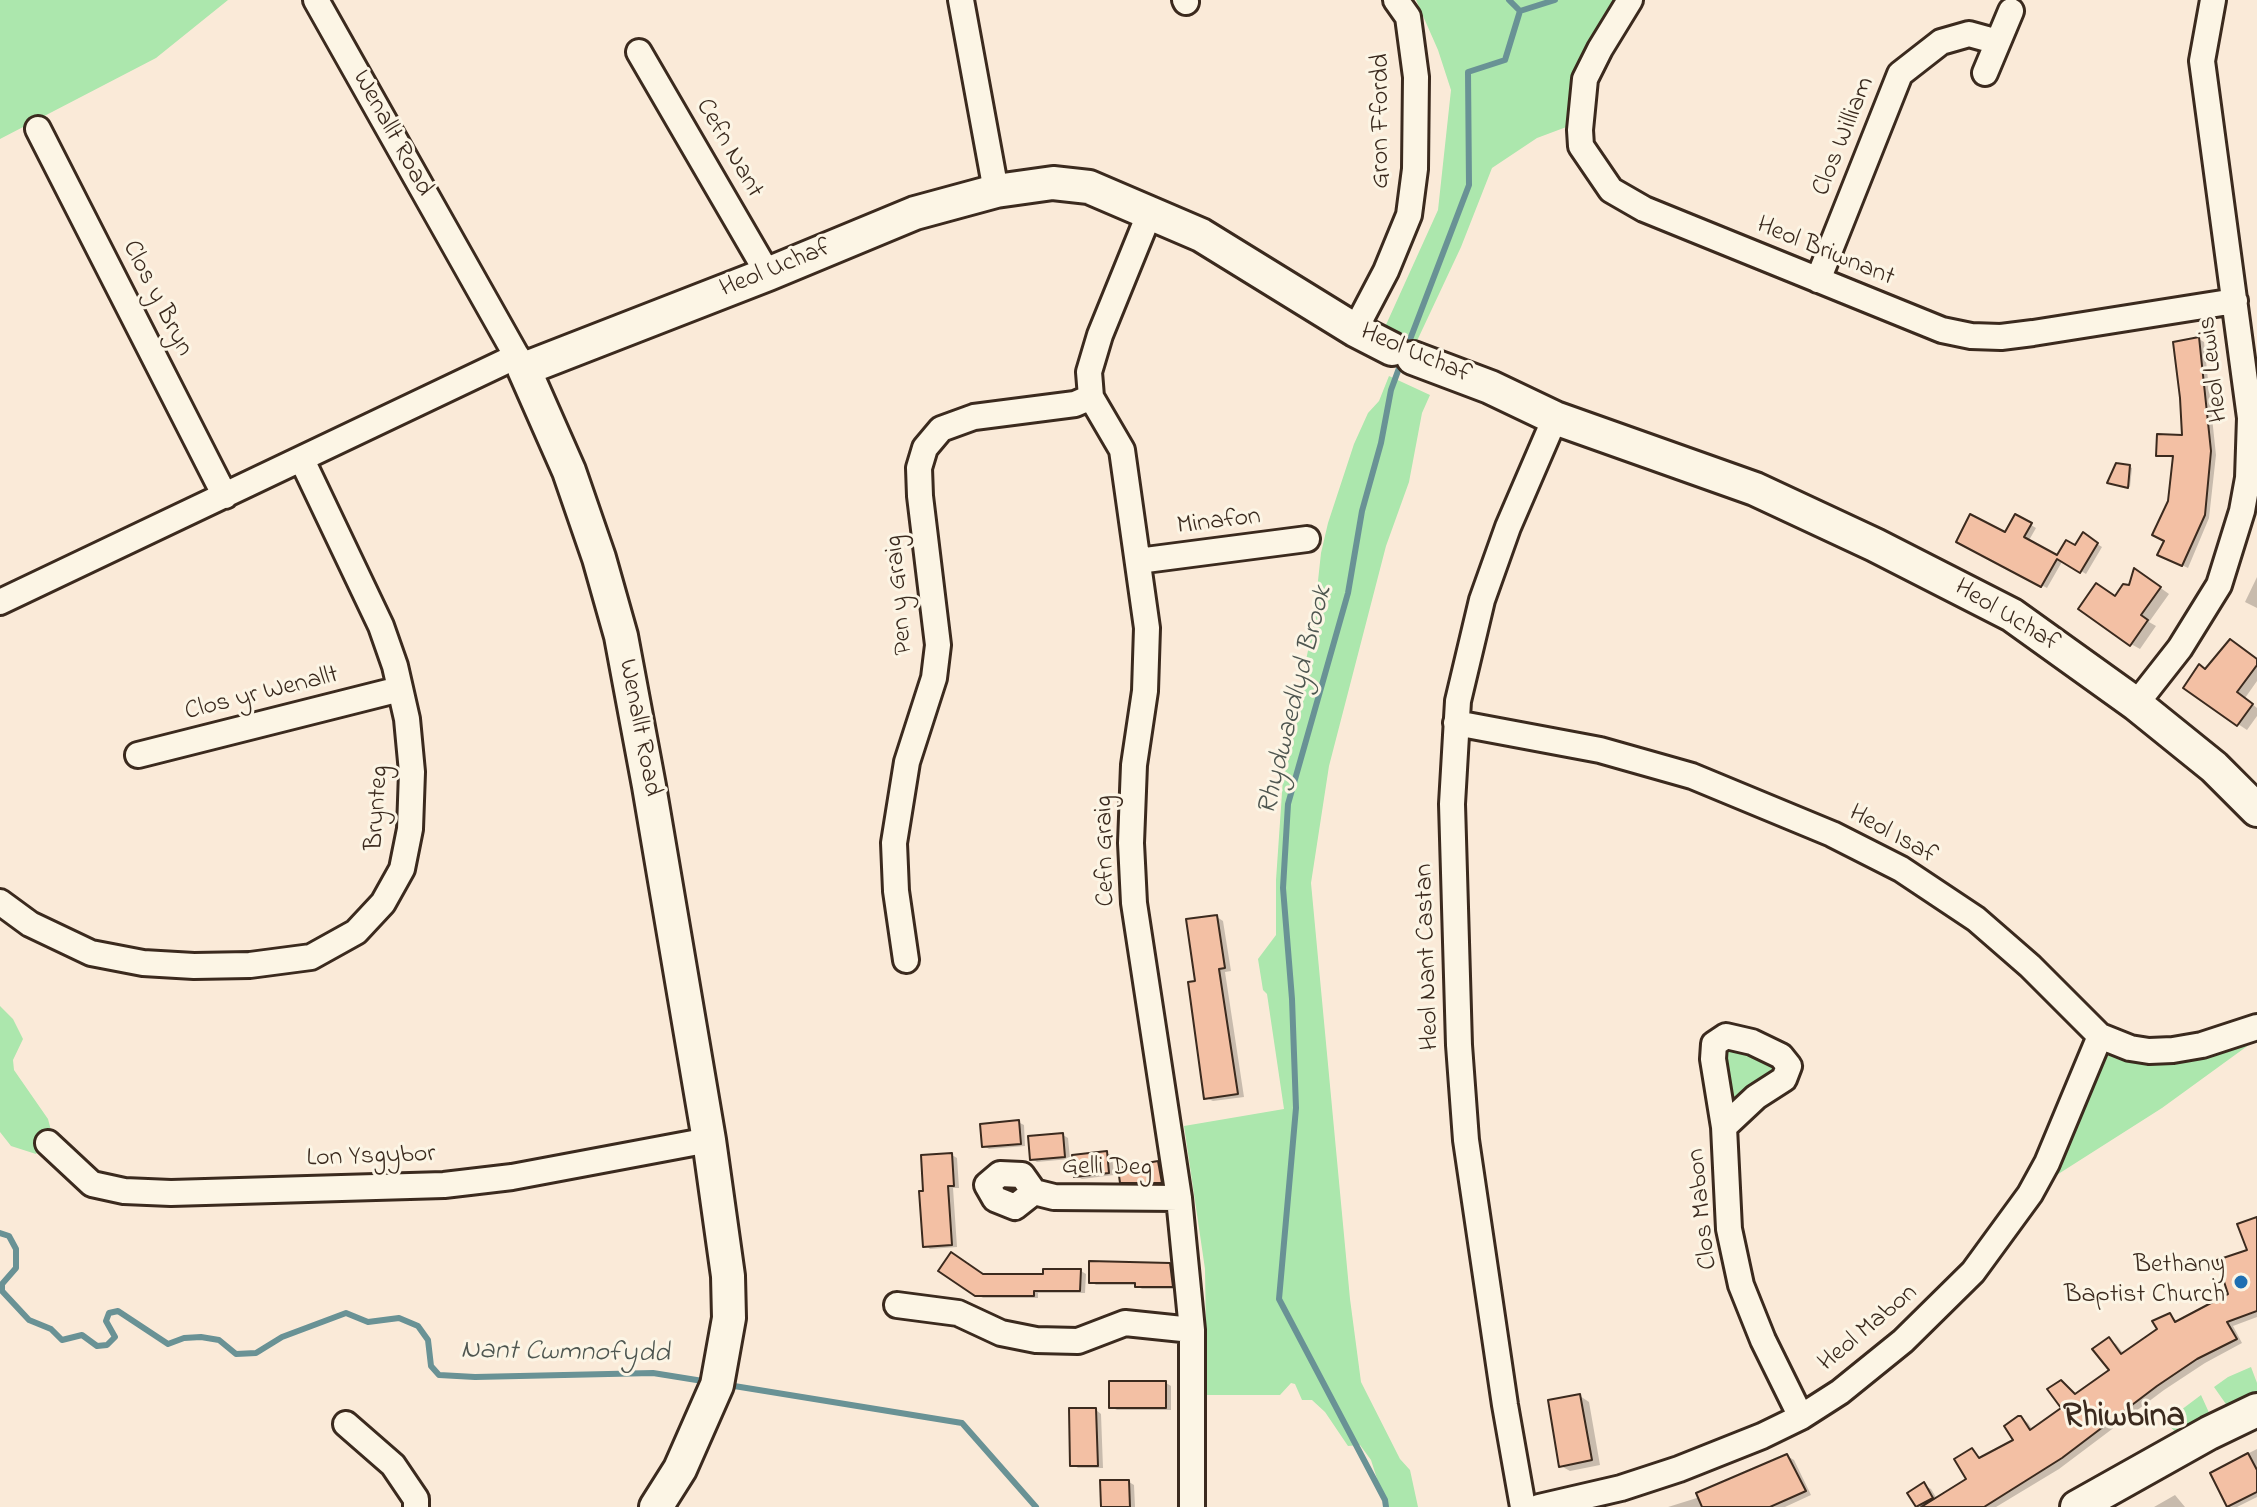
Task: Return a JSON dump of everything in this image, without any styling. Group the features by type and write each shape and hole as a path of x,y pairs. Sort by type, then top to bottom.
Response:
{"street":[{"name":"Wenallt Road","path":"316,0 521,363 569,471 599,558 621,636 709,1140 728,1276 729,1318 717,1385 680,1469 656,1507"},
{"path":"961,0 996,191"},
{"name":"Gron Ffordd","path":"1355,330 1386,271 1409,215 1415,169 1416,77 1408,17 1396,0"},
{"name":"Heol Briwnant","path":"1630,0 1585,79 1581,146 1611,190 1644,209 1942,330 1971,336 2001,337 2033,333 2235,301"},
{"name":"Heol Lewis","path":"2136,704 2180,648 2219,585 2252,478 2250,418 2202,61 2213,0"},
{"path":"1985,73 2011,11"},
{"name":"Clos William","path":"1818,280 1900,74 1941,42 1969,34 1998,42"},
{"name":"Cefn Nant","path":"639,52 768,274"},
{"name":"Clos y Bryn","path":"38,129 225,496"},
{"name":"Heol Uchaf","path":"521,363 768,274 915,213 996,191 1053,183 1089,187 1201,235 1355,330 1402,354 1490,387 1555,418 1755,489 1875,545 2012,615 2136,704 2214,767 2257,810"},
{"path":"1091,397 1089,372 1100,335 1150,212"},
{"path":"0,602 302,460 521,363"},
{"name":"Cefn Graig","path":"1091,397 1122,450 1147,628 1145,691 1134,765 1131,843 1134,903 1179,1198 1192,1330 1192,1507"},
{"name":"Pen y Graig","path":"906,960 896,891 894,843 907,762 934,678 938,645 920,496 919,468 925,448 941,429 974,417 1075,404 1091,397"},
{"name":"Heol Nant Castan","path":"1523,1507 1466,1140 1459,1045 1452,804 1456,723 1464,672 1482,600 1508,527 1555,418"},
{"name":"Brynteg","path":"0,902 30,924 91,953 143,963 194,966 250,965 311,957 356,932 383,903 402,869 410,829 412,772 407,719 395,666 381,626 302,460"},
{"name":"Minafon","path":"1138,561 1307,539"},
{"name":"Clos yr Wenallt","path":"138,755 400,689"},
{"name":"Heol Isaf","path":"1456,723 1600,750 1692,776 1832,834 1901,869 1976,919 2030,966 2100,1036 2130,1048 2161,1051 2202,1045 2257,1027"},
{"name":"Heol Mabon","path":"1539,1507 1621,1488 1762,1436 1801,1417 1840,1392 1903,1341 1973,1272 2030,1194 2047,1163 2100,1036"},
{"name":"Clos Mabon","path":"1724,1127 1729,1229 1741,1285 1763,1340 1801,1417"},
{"name":"Lon Ysgybor","path":"48,1143 92,1184 124,1191 171,1193 444,1185 512,1177 709,1140"},
{"name":"Gelli Deg","path":"1034,1192 1054,1197 1179,1198"},
{"path":"897,1305 958,1313 1001,1333 1036,1340 1078,1341 1125,1323 1192,1330"},
{"path":"2077,1507 2209,1433 2257,1410"},
{"path":"346,1424 393,1465 416,1499 416,1507"}],"green space":[{"path":"0,0 228,0 156,58 0,139"},
{"path":"1416,0 1615,0 1584,55 1569,126 1537,138 1492,168 1461,247 1416,343 1385,327 1438,210 1451,90"},
{"path":"1389,376 1430,395 1422,413 1409,482 1386,546 1329,766 1311,883 1350,1299 1361,1382 1400,1459 1410,1470 1418,1507 1386,1507 1371,1460 1360,1445 1348,1446 1325,1412 1312,1400 1302,1400 1295,1384 1291,1383 1280,1395 1207,1395 1205,1269 1184,1126 1284,1109 1267,994 1263,990 1258,959 1276,935 1276,880 1284,764 1313,627 1321,553 1328,523 1354,444 1368,413 1379,401"},
{"path":"0,1006 13,1019 23,1039 13,1060 14,1070 48,1119 52,1134 36,1154 11,1146 0,1132"},
{"path":"1726,1036 1789,1066 1738,1112 1719,1086"},
{"path":"2100,1037 2137,1049 2143,1063 2140,1052 2257,1039 2162,1108 2030,1192"},
{"path":"2251,1367 2257,1393 2228,1407 2214,1387"},
{"path":"2201,1395 2211,1417 2179,1435 2165,1422"}],"building":[{"path":"2199,337 2211,451 2205,515 2182,566 2157,555 2164,541 2152,535 2168,501 2173,456 2156,456 2157,434 2182,435 2173,342"},
{"path":"2116,463 2130,465 2128,488 2107,483"},
{"path":"1970,514 2005,532 2015,514 2032,523 2024,537 2057,555 2066,540 2075,545 2083,532 2098,543 2080,573 2057,559 2041,587 1956,542"},
{"path":"2134,568 2161,587 2141,615 2148,620 2130,646 2078,609 2096,583 2115,596 2123,584 2129,585"},
{"path":"2230,639 2257,659 2257,665 2237,692 2253,704 2237,726 2183,688 2199,664 2205,669"},
{"path":"1217,915 1225,968 1219,969 1238,1094 1204,1099 1188,982 1195,981 1186,919"},
{"path":"1019,1120 1021,1144 982,1147 980,1124"},
{"path":"1063,1133 1065,1157 1030,1160 1028,1136"},
{"path":"1107,1151 1109,1173 1074,1177 1072,1155"},
{"path":"952,1153 954,1186 948,1186 952,1245 923,1247 919,1191 923,1191 921,1155"},
{"path":"1158,1161 1162,1183 1120,1183 1118,1168"},
{"path":"2257,1217 2257,1311 2227,1322 2237,1339 2197,1359 2062,1458 1984,1507 1921,1507 1966,1479 1954,1459 1972,1448 1979,1458 2013,1440 2004,1426 2018,1416 2030,1430 2061,1408 2047,1389 2061,1380 2075,1394 2109,1370 2092,1349 2109,1337 2121,1354 2157,1329 2152,1321 2170,1313 2175,1322 2228,1294 2217,1260 2247,1250 2237,1224"},
{"path":"951,1252 983,1274 1043,1274 1043,1269 1081,1269 1080,1291 1034,1291 1034,1296 975,1296 938,1271"},
{"path":"1089,1261 1170,1263 1173,1287 1089,1283"},
{"path":"1109,1381 1166,1381 1166,1408 1109,1408"},
{"path":"1580,1394 1592,1460 1559,1467 1548,1400"},
{"path":"1069,1408 1096,1408 1098,1466 1070,1466"},
{"path":"2248,1453 2257,1470 2257,1492 2227,1507 2210,1473"},
{"path":"1787,1454 1806,1491 1770,1507 1702,1507 1696,1493"},
{"path":"1100,1480 1129,1480 1130,1507 1101,1507"},
{"path":"1924,1482 1933,1498 1916,1507 1907,1493"}],"waterway":[{"path":"1509,0 1520,11"},
{"name":"Rhydwaedlyd Brook","path":"1406,350 1469,185 1468,72 1505,60 1520,11 1555,0"},
{"name":"Rhydwaedlyd Brook","path":"1386,1507 1279,1299 1296,1108 1292,999 1283,888 1288,804 1348,593 1362,511 1381,443 1391,390 1402,360"},
{"name":"Nant Cwmnofydd","path":"0,1233 9,1236 16,1249 16,1268 2,1284 2,1291 29,1320 51,1329 62,1340 82,1335 97,1346 107,1345 115,1337 106,1321 109,1313 118,1311 168,1344 184,1338 201,1337 219,1340 236,1354 256,1353 282,1337 346,1313 368,1322 399,1318 418,1326 428,1340 431,1366 439,1375 653,1373 709,1382"},
{"name":"Nant Cwmnofydd","path":"728,1385 962,1423 1036,1507"}],"place":[{"name":"Bethany Baptist Church","path":"2241,1282"}],"district":[{"name":"Rhiwbina","path":"2124,1419"}]}
